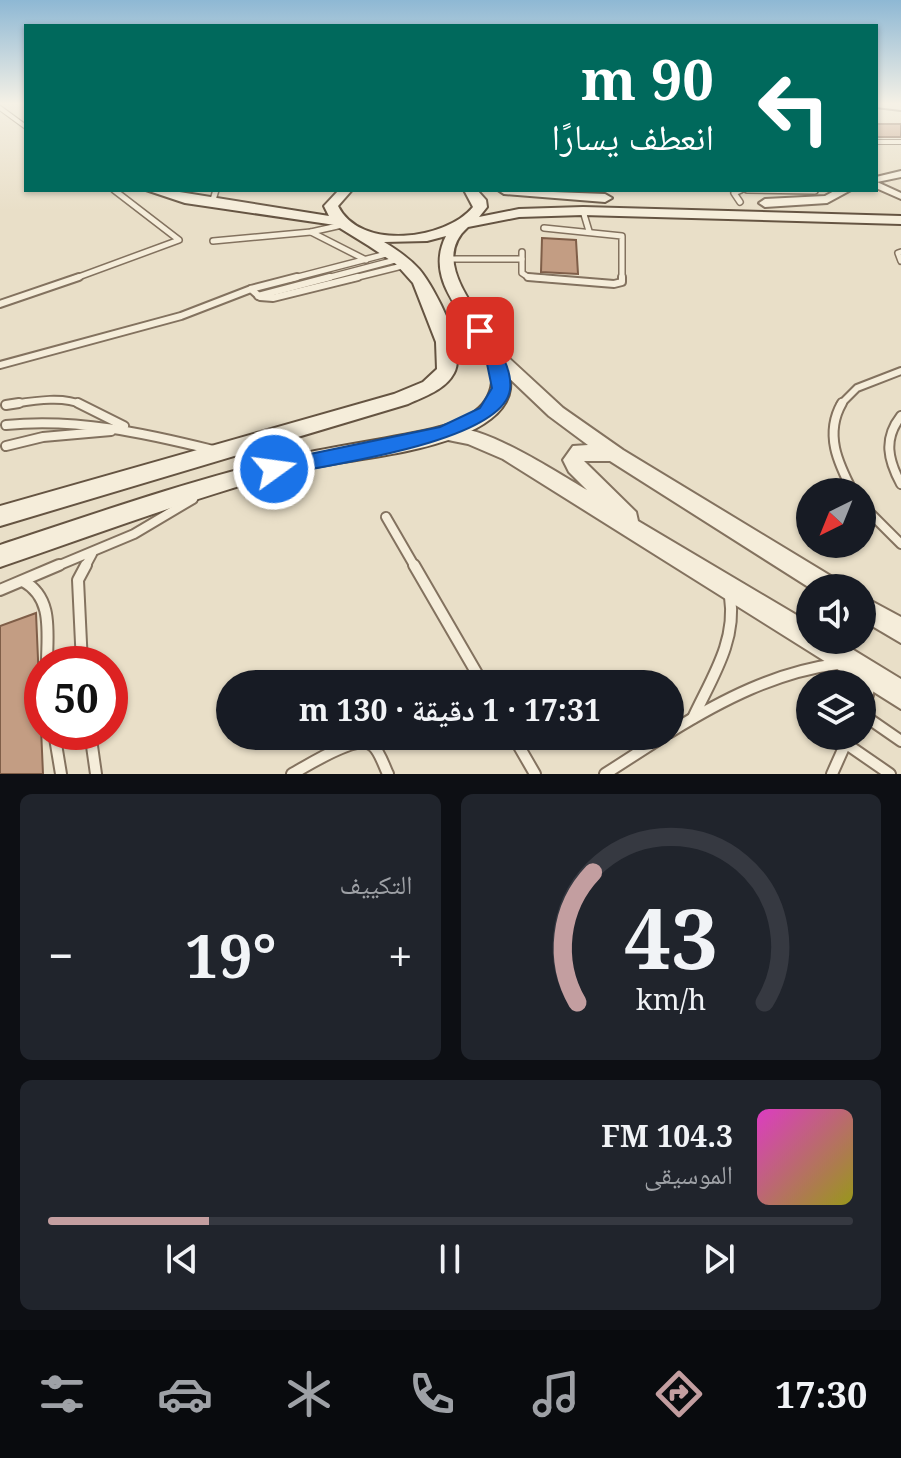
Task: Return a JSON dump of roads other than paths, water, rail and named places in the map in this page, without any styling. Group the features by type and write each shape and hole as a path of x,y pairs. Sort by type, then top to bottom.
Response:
{"main road":[{"path":"0,516 401,399 439,380 447,367 448,352 427,287 400,259 345,226 331,206 344,192"},
{"path":"0,556 212,485 324,456 445,433 486,413 497,401 501,388 494,354 453,287 445,259 448,241 480,207 479,200 472,192"},
{"path":"557,193 739,193 765,203 901,207"},
{"path":"187,194 214,196 396,239 429,237 519,213 583,211 901,220"}],"street":[{"path":"878,170 901,172"},
{"path":"878,181 901,172"},
{"path":"878,183 901,196"},
{"path":"765,203 827,199 841,192"},
{"path":"494,354 556,412 616,455 807,574"},
{"path":"445,433 472,438 510,454 796,629"},
{"path":"616,455 585,451 576,453 573,460 576,467 613,500 638,530"},
{"path":"876,616 901,631"},
{"path":"836,654 901,695"}],"lane":[{"path":"878,142 900,143"},
{"path":"0,304 179,240 117,192"},
{"path":"739,193 777,192"},
{"path":"583,211 589,231"},
{"path":"213,241 345,226"},
{"path":"445,259 522,255 522,273 531,278 622,282 623,237 617,233 544,228"},
{"path":"311,232 366,260"},
{"path":"901,252 898,255 901,261"},
{"path":"0,365 181,316 251,289 366,260 400,259"},
{"path":"251,289 258,296 273,298 400,259"},
{"path":"847,478 831,437 834,413 848,393 858,386 901,371"},
{"path":"6,405 35,401 76,402 129,429"},
{"path":"901,416 893,426 888,444 893,470 901,484"},
{"path":"6,425 38,420 129,429 222,452"},
{"path":"6,446 43,437 129,429"},
{"path":"0,590 94,552 157,521 212,485"},
{"path":"386,517 475,670"},
{"path":"876,519 901,544"},
{"path":"81,646 78,580 94,552"},
{"path":"23,581 38,589 45,605 46,646"},
{"path":"693,718 733,629 734,610 726,585"},
{"path":"684,723 793,671 859,668"},
{"path":"876,724 901,741"},
{"path":"292,774 357,742 374,746 388,774"},
{"path":"57,750 61,774"},
{"path":"93,750 96,774"},
{"path":"521,750 535,774"},
{"path":"605,774 642,750"},
{"path":"832,774 842,750"},
{"path":"861,750 890,774"}]}
